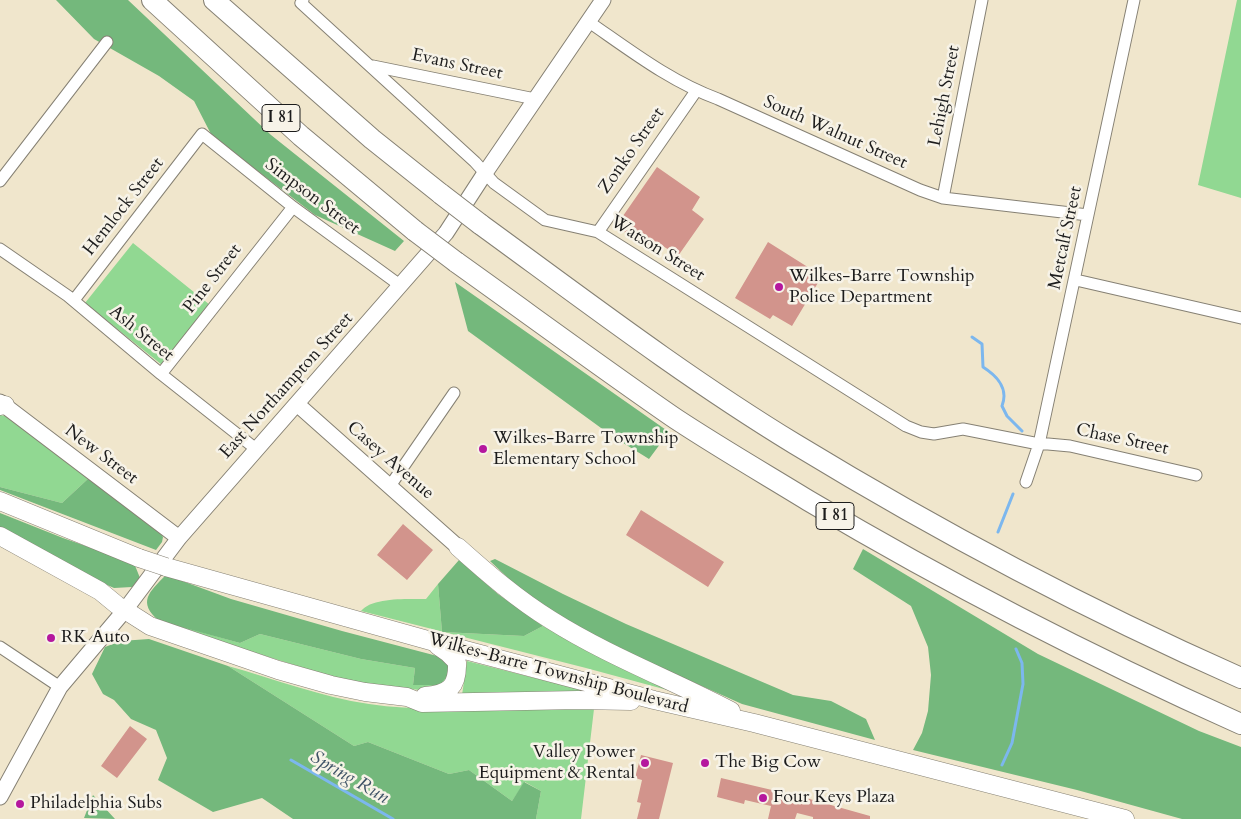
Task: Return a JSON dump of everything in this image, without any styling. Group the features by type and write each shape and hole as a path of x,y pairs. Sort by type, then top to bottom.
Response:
{"highway":[{"name":"I 81","path":"152,0 301,136 415,231 676,418 880,543 1056,637 1165,690 1241,724"},
{"name":"I 81","path":"214,0 372,139 441,194 698,381 794,443 943,531 1090,606 1241,678"}],"main road":[{"name":"East Northampton Street","path":"0,797 60,687 125,610 179,538 446,233 602,0"},
{"name":"Casey Avenue","path":"297,404 458,547"},
{"name":"New Street","path":"2,405 179,538"},
{"name":"Wilkes-Barre Township Boulevard","path":"0,501 139,558 166,567 430,641 654,700 754,723 1125,819"},
{"path":"0,536 100,591 150,626 278,670 356,690 407,698 422,703 578,700 638,702 654,700"},
{"path":"458,547 494,579 558,624 587,641 754,723"},
{"path":"407,698 438,695 454,686 458,675 457,662 448,653 430,641"}],"street":[{"name":"Lehigh Street","path":"943,198 982,0"},
{"name":"Metcalf Street","path":"1026,482 1039,444 1076,280 1134,0"},
{"name":"Watson Street","path":"302,1 475,162 494,183 545,220 598,232 906,426 921,432 934,434 963,429 1039,444"},
{"name":"South Walnut Street","path":"589,22 659,71 696,91 718,99 920,190 943,198 1088,215"},
{"path":"0,181 108,42"},
{"name":"Evans Street","path":"372,66 535,99"},
{"name":"Zonko Street","path":"598,232 696,91"},
{"name":"Simpson Street","path":"202,134 293,207 401,286"},
{"name":"Hemlock Street","path":"74,300 202,134"},
{"name":"Pine Street","path":"161,374 293,207"},
{"name":"Ash Street","path":"0,249 74,300 161,374 256,448"},
{"path":"1076,280 1241,318"},
{"path":"390,486 454,393"},
{"name":"Chase Street","path":"1039,444 1070,446 1196,475"},
{"path":"0,647 60,687"}],"green space":[{"path":"56,0 128,0 271,135 404,241 395,251 315,215 212,136 194,101 159,76 94,39"},
{"path":"1237,0 1241,0 1241,198 1198,185"},
{"path":"133,243 210,305 162,365 85,303"},
{"path":"455,282 669,432 649,459 612,436 468,331"},
{"path":"0,415 11,417 90,477 62,503 0,487"},
{"path":"90,477 159,531 163,537 156,550 0,490 0,487 62,503"},
{"path":"0,513 134,563 140,578 132,587 114,588 91,578 0,528"},
{"path":"863,549 1038,654 1199,731 1241,747 1241,819 1182,819 1077,790 913,750 922,733 928,711 931,675 928,647 911,606 853,569"},
{"path":"495,559 626,624 793,695 831,701 866,719 875,740 742,704 600,639 539,603 490,561"},
{"path":"459,560 498,594 543,626 524,636 442,632 438,584"},
{"path":"166,575 231,599 441,657 447,663 450,672 440,685 413,685 415,668 361,659 260,634 240,643 159,621 148,608 147,603 151,592"},
{"path":"438,584 442,632 361,611 366,606 382,601 426,599"},
{"path":"169,623 240,643 260,634 361,659 415,668 413,685 450,672 447,683 427,691 358,682 333,677 169,626"},
{"path":"543,626 603,659 671,691 586,668 444,632 524,636"},
{"path":"149,639 228,666 354,746 368,742 449,774 469,770 512,801 524,782 541,791 536,819 293,819 262,798 213,812 158,780 167,758 156,730 131,719 114,700 103,694 92,674 105,647 121,641"},
{"path":"467,661 602,695 519,692 462,695"},
{"path":"228,666 333,697 391,707 435,709 544,706 594,709 581,819 536,819 541,791 525,782 512,801 469,770 449,774 368,742 354,746"},
{"path":"93,795 115,819 84,818"}],"building":[{"path":"657,167 700,197 692,210 704,219 678,256 657,242 651,251 616,226"},
{"name":"Wilkes-Barre Township Police Department","path":"768,242 822,276 792,326 773,315 770,319 735,298"},
{"path":"641,510 724,562 708,587 626,535"},
{"path":"403,524 433,550 407,580 377,555"},
{"path":"130,726 147,739 117,778 101,766"},
{"path":"641,755 673,763 659,819 637,819 641,803 637,802 642,780 635,778"},
{"name":"Four Keys Plaza","path":"721,778 806,798 870,816 870,819 813,819 813,817 797,813 795,819 768,819 771,806 745,800 744,804 717,797"}],"waterway":[{"path":"972,337 982,344 983,367 993,374 1003,388 1004,400 1002,406 1007,416 1022,431"},
{"path":"998,532 1013,494"},
{"path":"1002,765 1012,743 1023,684 1022,663 1016,649"},
{"name":"Spring Run","path":"291,760 393,819"}],"place":[{"name":"Wilkes-Barre Township Police Department","path":"779,287"},
{"name":"Wilkes-Barre Township Elementary School","path":"483,449"},
{"name":"RK Auto","path":"51,638"},
{"name":"Valley Power Equipment & Rental","path":"645,763"},
{"name":"The Big Cow","path":"705,763"},
{"name":"Four Keys Plaza","path":"763,798"},
{"name":"Philadelphia Subs","path":"20,804"}]}
